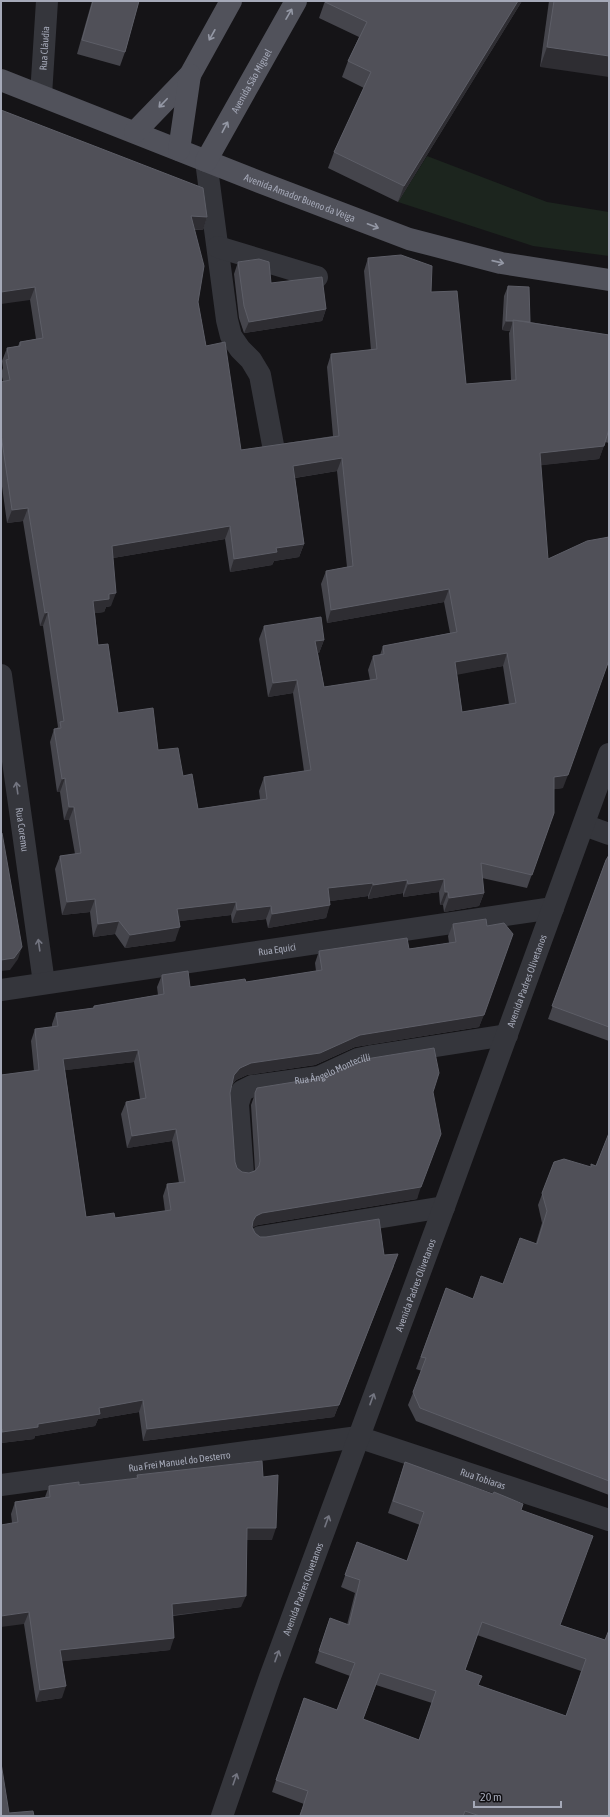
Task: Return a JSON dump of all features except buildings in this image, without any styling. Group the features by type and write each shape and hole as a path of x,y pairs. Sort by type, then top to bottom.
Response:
{"main road":[{"path":"135,132 190,75 231,1"},
{"name":"Avenida São Miguel","path":"206,161 296,1"},
{"path":"179,150 190,75"},
{"name":"Avenida Amador Bueno da Veiga","path":"1,80 409,239 500,263 609,280"}],"street":[{"name":"Rua Cláudia","path":"41,95 47,1"},
{"path":"206,161 227,320 231,336 240,349 251,360 260,375 273,445"},
{"path":"218,247 317,277"},
{"name":"Rua Coremu","path":"1,675 44,984"},
{"name":"Avenida Padres Olivetanos","path":"222,1816 270,1677 444,1207 609,754"},
{"path":"584,825 609,834"},
{"name":"Rua Equici","path":"1,990 553,908"},
{"name":"Rua Ângelo Montecilli","path":"243,1172 238,1104 242,1090 252,1086 319,1077 358,1059 372,1056 507,1035"},
{"path":"260,1237 444,1207"},
{"name":"Rua Frei Manuel do Desterro","path":"1,1485 358,1437"},
{"name":"Rua Tobiaras","path":"358,1437 609,1520"}],"shaded area":[{"path":"427,156 547,202 609,212 609,256 533,246 398,202"}]}
